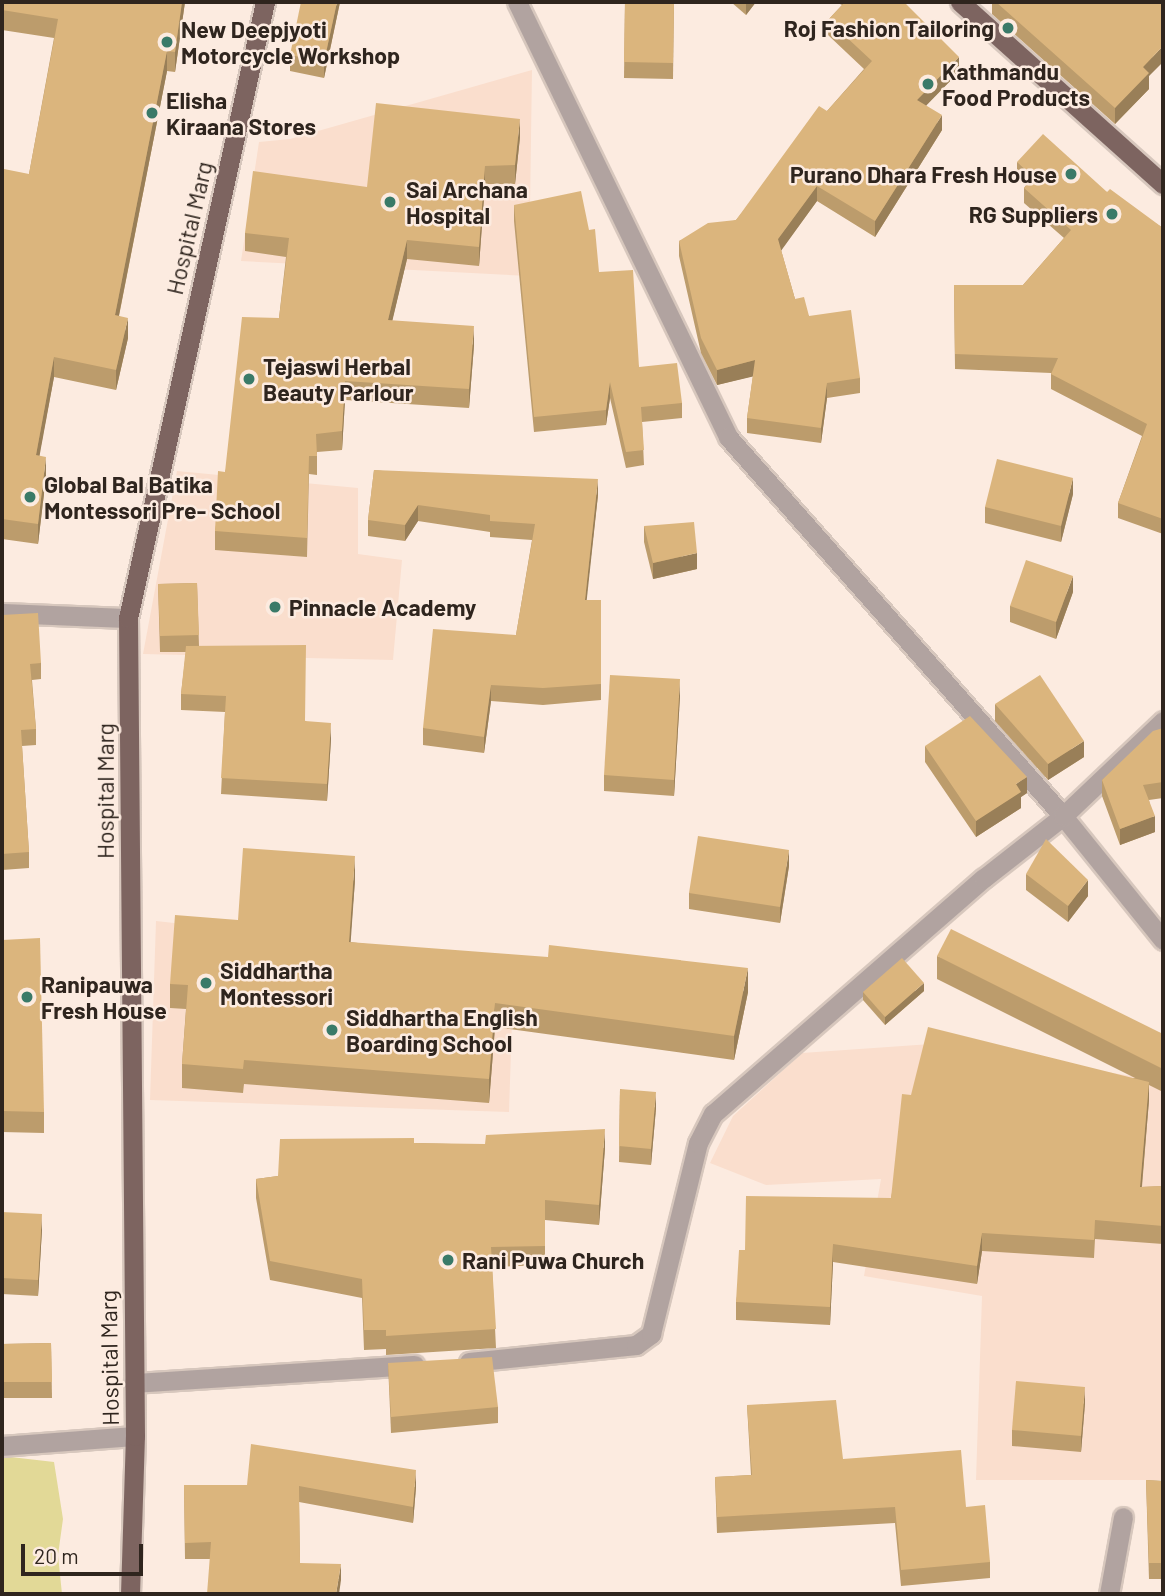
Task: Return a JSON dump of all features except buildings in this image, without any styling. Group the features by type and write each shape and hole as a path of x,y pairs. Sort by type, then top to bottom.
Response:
{"main road":[{"name":"Hospital Marg","path":"131,1594 135,1436 128,618 265,2"},
{"path":"960,2 1163,184"}],"street":[{"path":"517,2 728,437 1063,816 1163,940"},
{"path":"2,613 128,618"},
{"path":"134,1382 443,1364 636,1345 652,1334 698,1143 713,1114 984,878 1063,816 1163,721"},
{"path":"2,1446 135,1436"},
{"path":"1109,1594 1123,1517"}],"shaded area":[{"name":"Sai Archana Hospital","path":"532,70 529,276 241,261 259,142 290,139"},
{"name":"Pinnacle Academy","path":"177,471 358,488 358,554 402,560 393,660 143,654"},
{"name":"Siddhartha English Boarding School","path":"156,921 514,960 509,1112 150,1100"},
{"path":"931,1044 1163,1081 1163,1480 976,1480 982,1296 864,1276 881,1179 766,1185 710,1163 733,1116 802,1053"},
{"path":"2,1456 54,1462 63,1519 58,1555 62,1594 2,1594"}],"place":[{"name":"Roj Fashion Tailoring","path":"1008,28"},
{"name":"New Deepjyoti Motorcycle Workshop","path":"167,42"},
{"name":"Kathmandu Food Products","path":"928,84"},
{"name":"Elisha Kiraana Stores","path":"152,113"},
{"name":"Purano Dhara Fresh House","path":"1071,174"},
{"name":"Sai Archana Hospital","path":"390,202"},
{"name":"RG Suppliers","path":"1112,214"},
{"name":"Tejaswi Herbal Beauty Parlour","path":"249,379"},
{"name":"Global Bal Batika Montessori Pre- School","path":"30,497"},
{"name":"Pinnacle Academy","path":"275,607"},
{"name":"Siddhartha Montessori","path":"206,983"},
{"name":"Ranipauwa Fresh House","path":"27,997"},
{"name":"Siddhartha English Boarding School","path":"332,1030"},
{"name":"Rani Puwa Church","path":"448,1260"}]}
